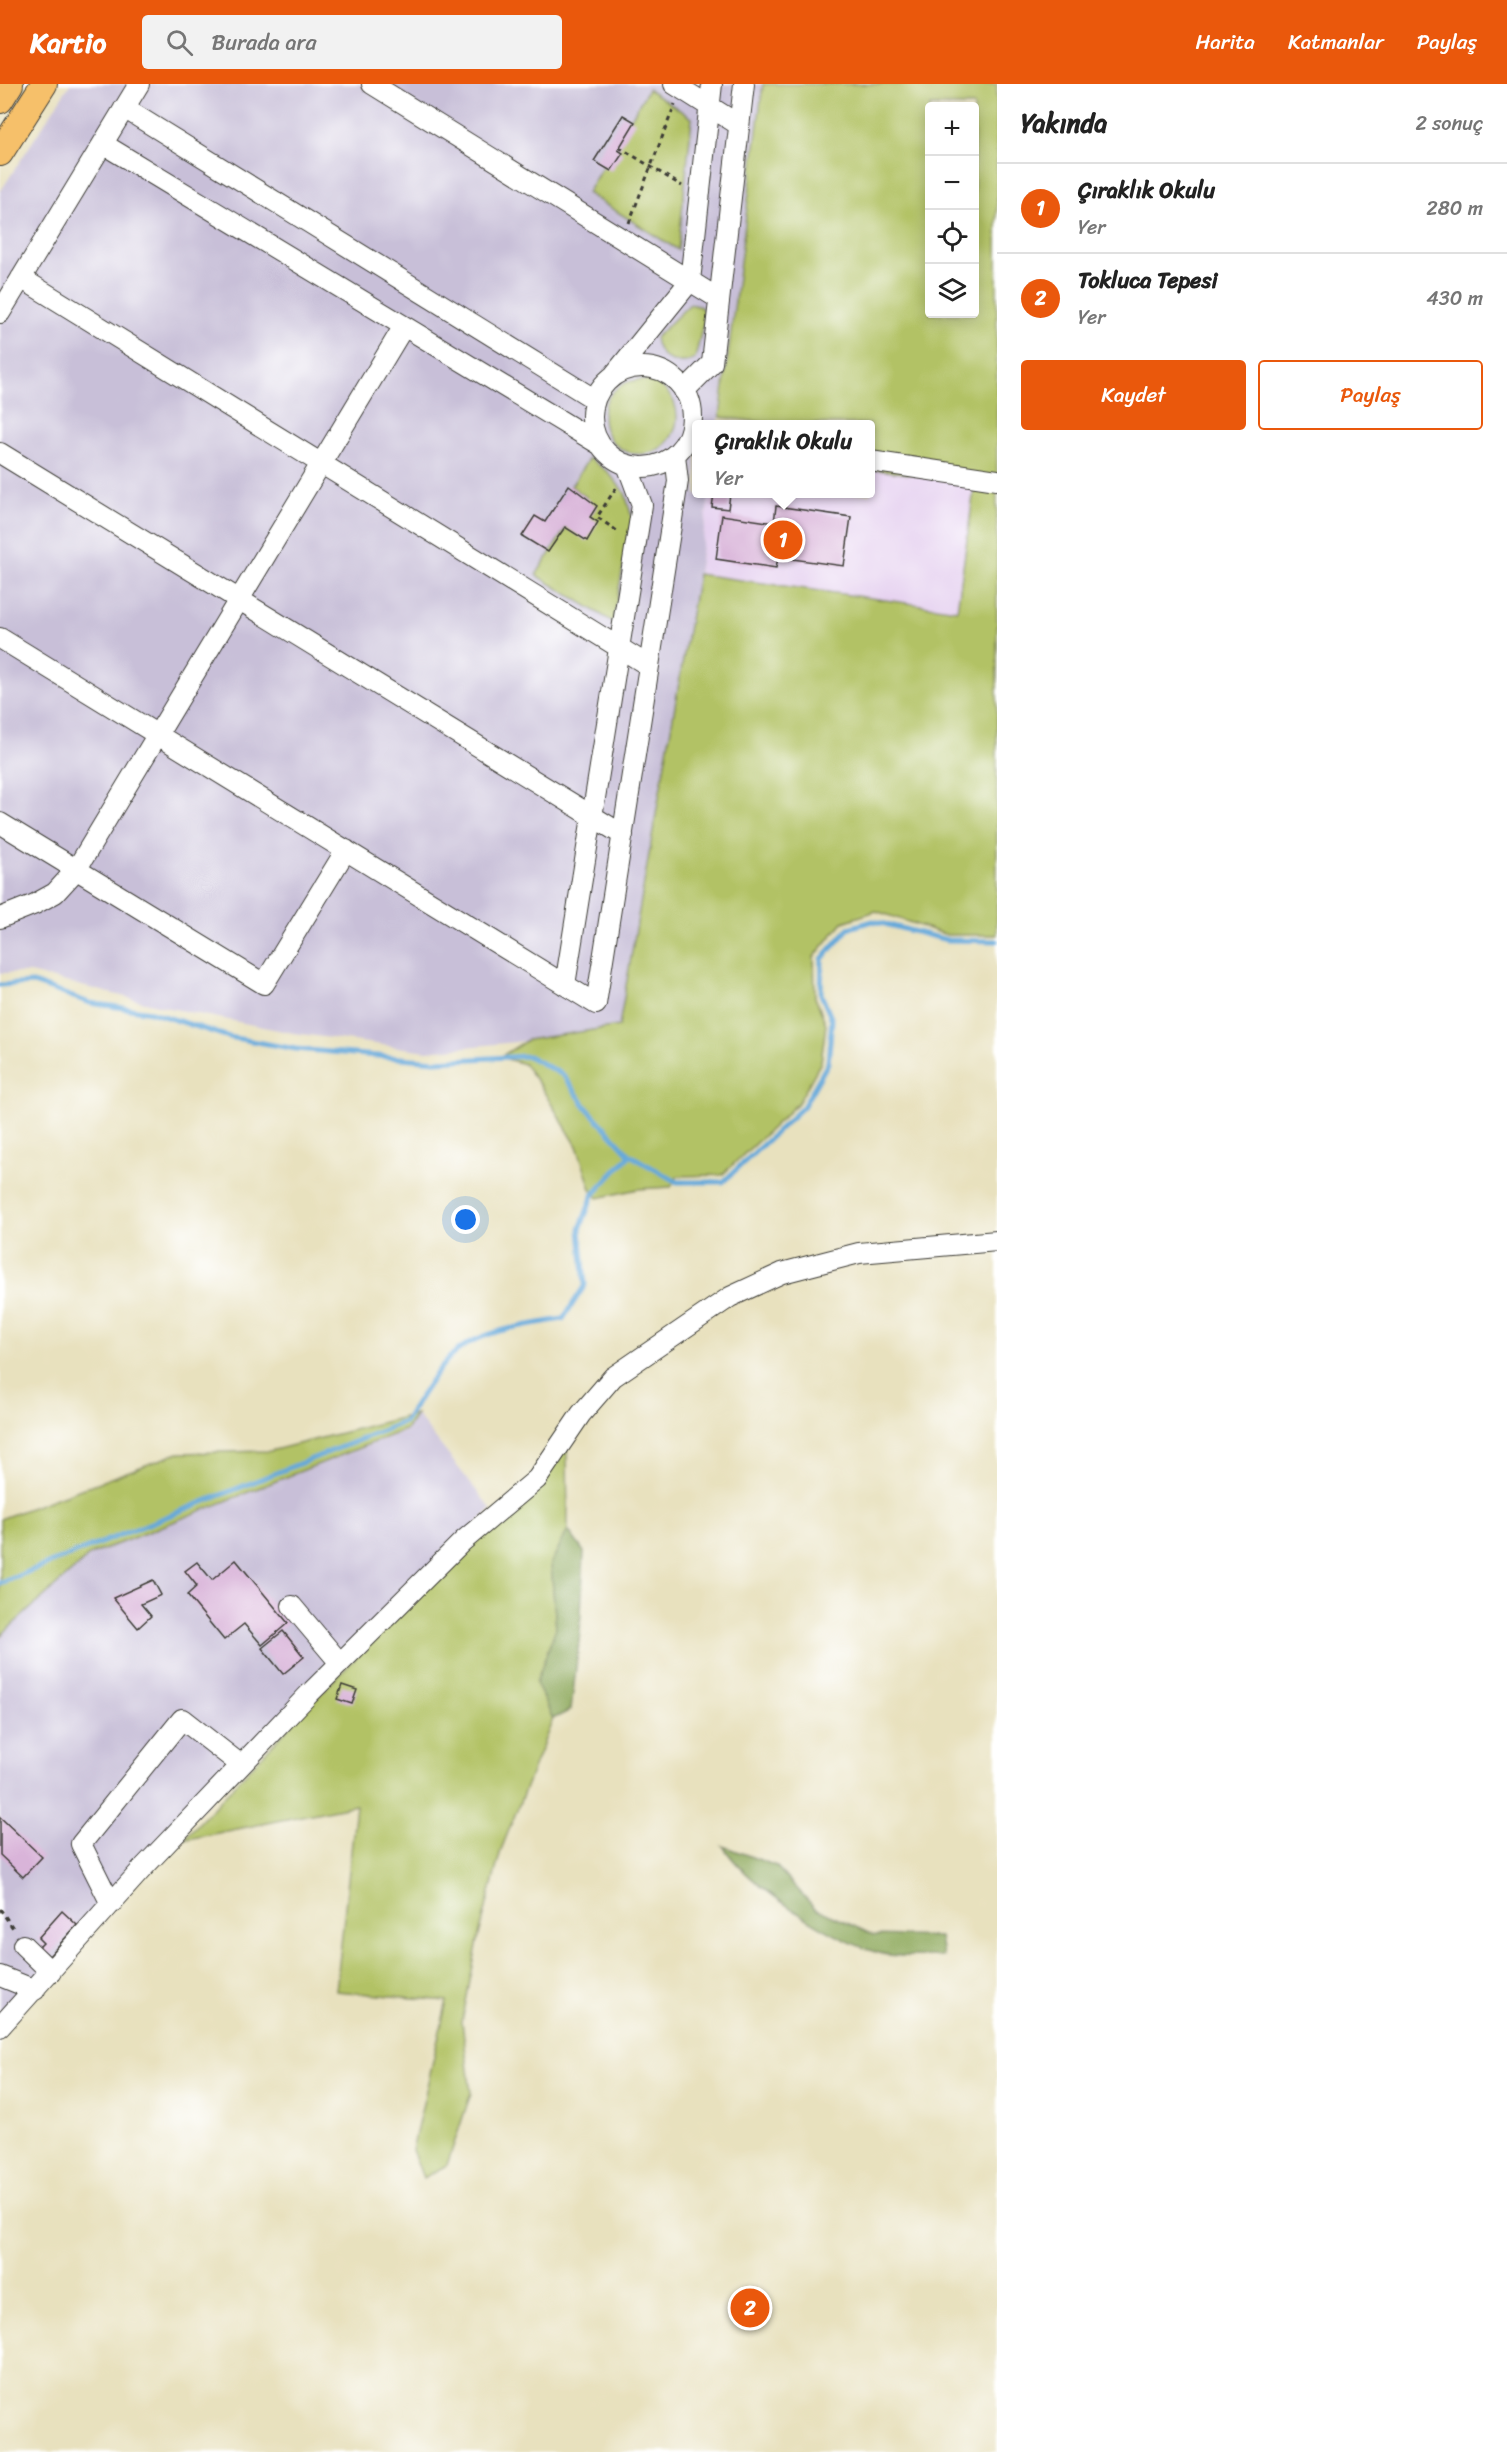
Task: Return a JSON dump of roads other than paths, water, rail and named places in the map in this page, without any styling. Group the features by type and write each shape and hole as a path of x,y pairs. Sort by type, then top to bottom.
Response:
{"main road":[{"path":"0,100 10,84"},
{"path":"0,153 44,84"}],"street":[{"path":"0,313 139,84"},
{"path":"372,84 719,299"},
{"path":"599,444 593,430 591,414 594,399 602,386 614,375 690,281 712,84"},
{"path":"684,391 712,363 744,84"},
{"path":"675,93 710,106 739,125"},
{"path":"124,108 594,399"},
{"path":"103,144 599,444 611,457 627,468 642,505 566,985"},
{"path":"21,278 649,666"},
{"path":"0,918 55,893 76,870 404,326"},
{"path":"614,375 636,368 659,370 673,378 684,391 691,407 692,433 675,455 661,464 644,468 627,468"},
{"path":"0,453 623,835"},
{"path":"0,638 596,1004 678,481 675,455"},
{"path":"875,462 997,480"},
{"path":"0,823 264,984 346,850"},
{"path":"0,2027 111,1904 340,1663 463,1541 537,1479 580,1414 613,1377 730,1297 782,1273 859,1253 997,1241"},
{"path":"292,1606 340,1663"},
{"path":"111,1904 81,1844 182,1719 241,1765"},
{"path":"23,1945 51,1972"},
{"path":"0,1976 34,1990"}],"waterway":[{"path":"0,1583 404,1422 443,1365 457,1351 494,1333 563,1319 585,1285 580,1229 593,1195 630,1155 677,1182 723,1182 803,1107 828,1063 832,1020 821,994 822,959 849,928 873,921 947,940 997,941"},
{"path":"0,985 33,983 90,1003 151,1012 229,1037 296,1049 435,1061 528,1056 563,1075 587,1108 630,1155"}],"place":[{"name":"Çıraklık Okulu","path":"783,540"},
{"name":"Tokluca Tepesi","path":"750,2308"}]}
